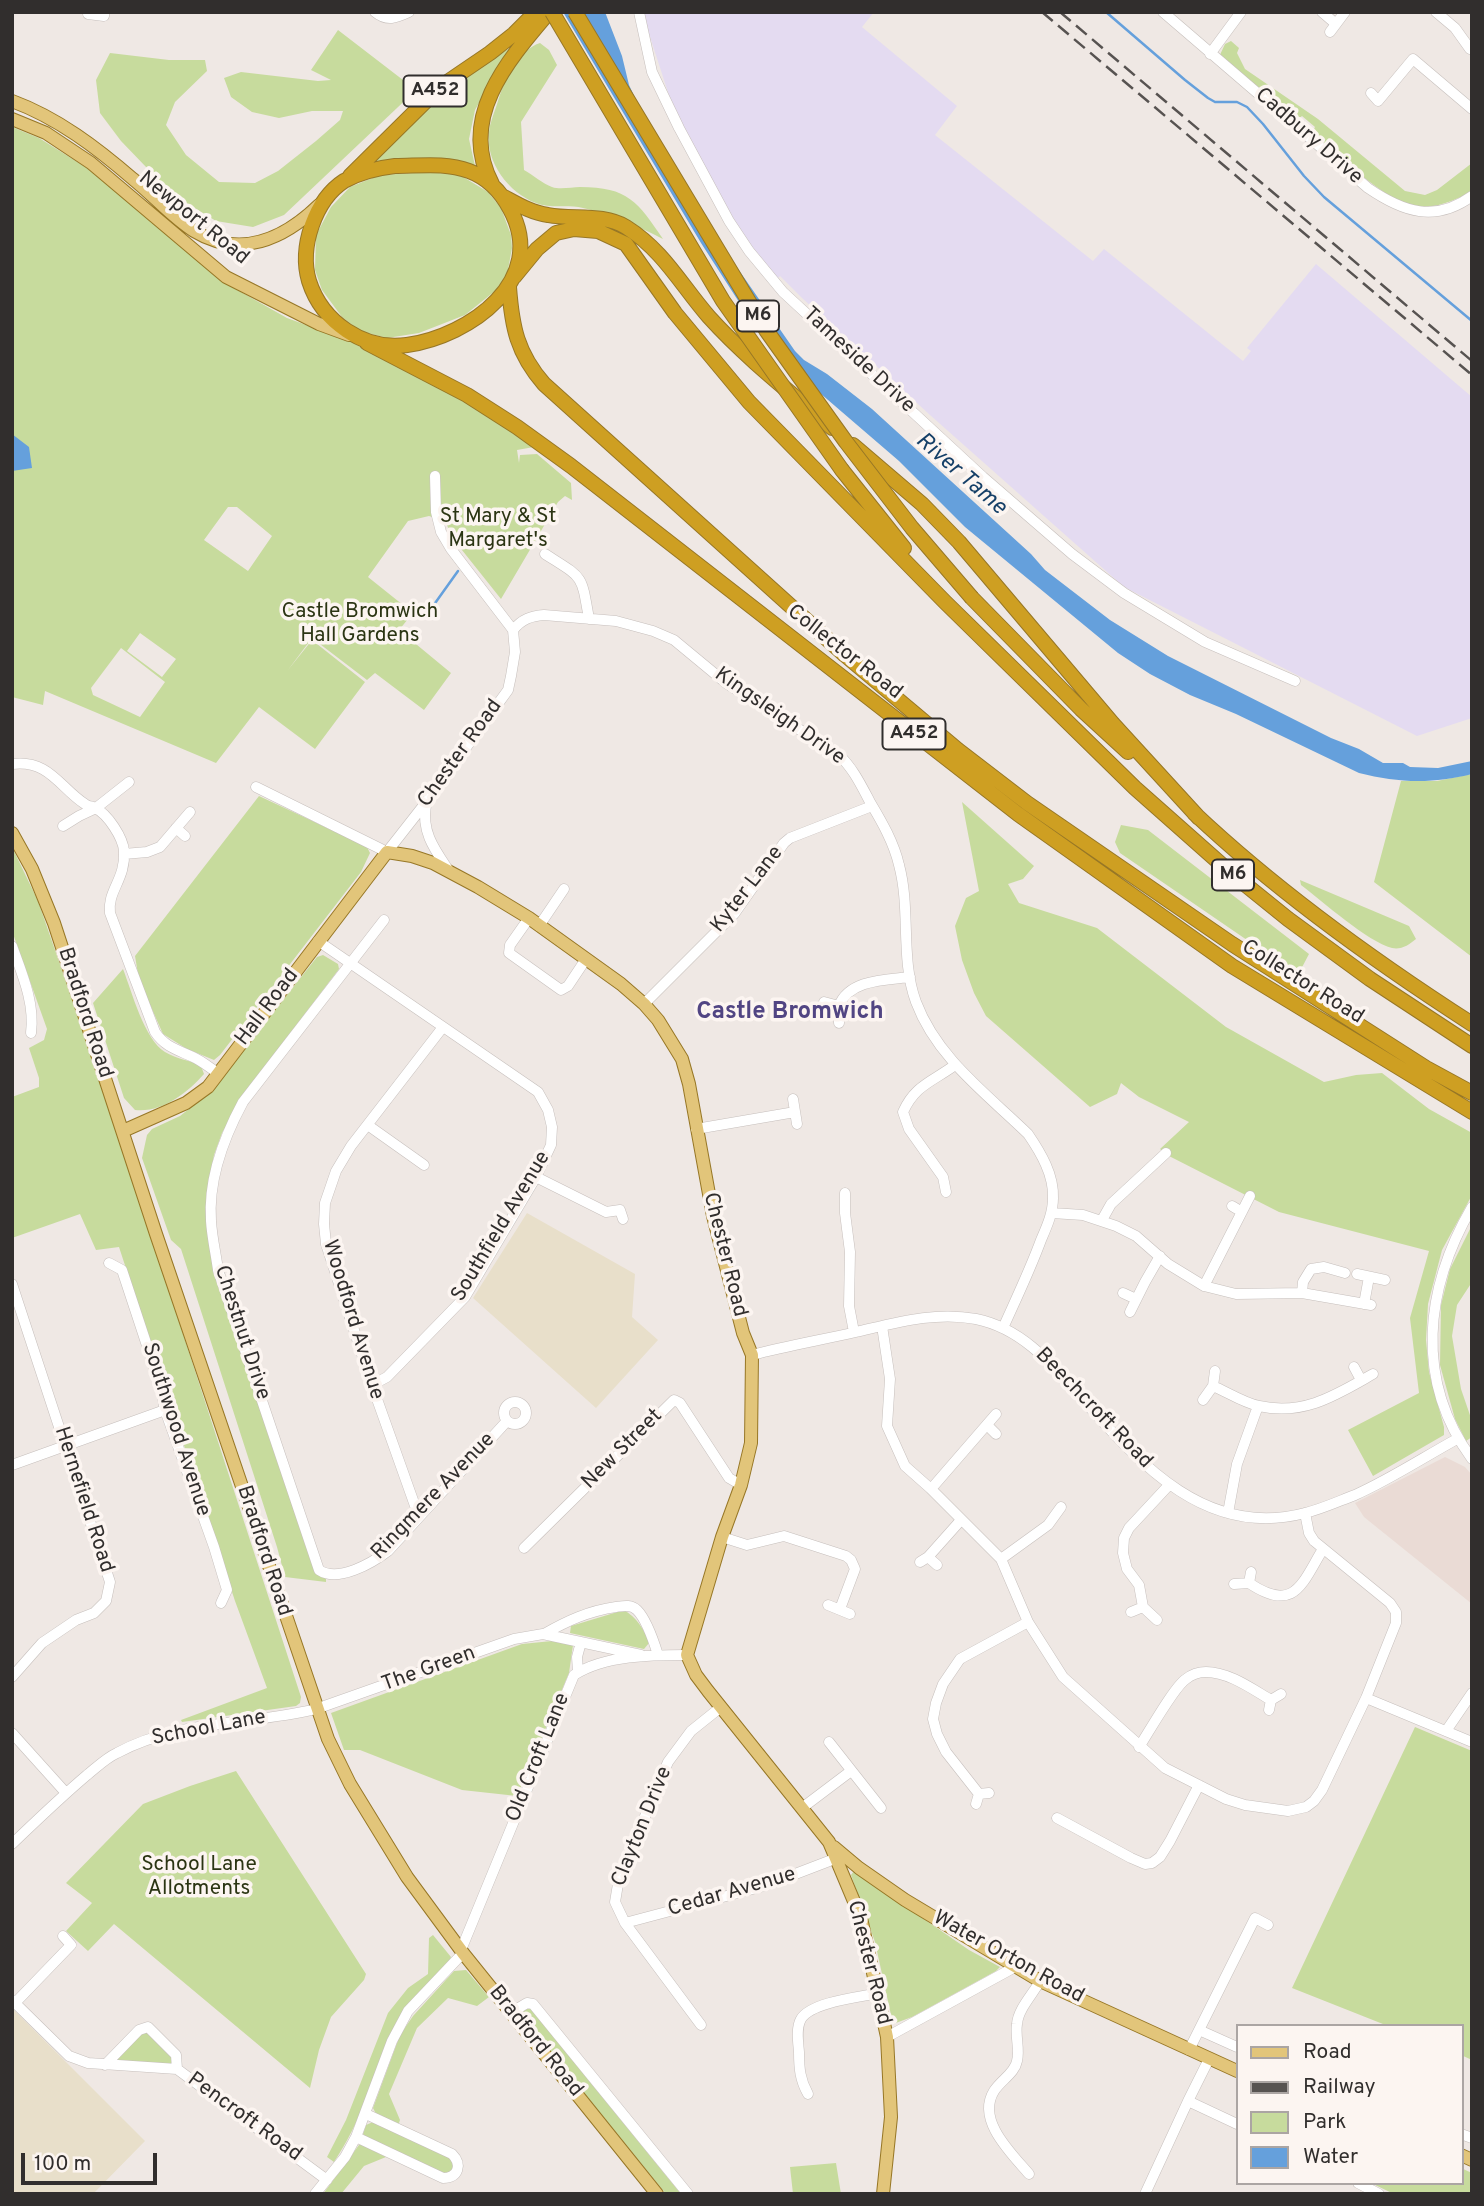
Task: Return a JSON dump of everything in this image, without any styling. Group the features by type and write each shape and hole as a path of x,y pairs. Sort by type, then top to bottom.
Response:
{"highway":[{"name":"M6","path":"575,12 766,330 912,528 972,598 1081,709 1199,818 1300,904 1407,982 1472,1024"},
{"name":"M6","path":"546,13 723,301 842,470 894,536 1018,674 1135,788 1231,873 1370,979 1472,1046"},
{"name":"A452","path":"344,182 440,87 546,13"},
{"name":"A452","path":"492,185 482,159 479,141 481,120 493,88 519,46 546,13"},
{"path":"512,282 521,240 515,217 492,185 469,171 452,166 373,169 344,182 324,200 308,240 306,257 309,281 321,305 337,323 361,340 387,346 424,342 479,317 512,282 537,249 556,233 573,229 598,231 626,244 676,313 749,402 1018,674"},
{"path":"503,197 547,215 591,217 623,225 648,242 708,316 753,362 922,504 951,534 1114,724 1199,818"},
{"name":"Collector Road","path":"512,282 513,326 521,351 544,384 845,655 958,750 1027,803 1233,944 1426,1068 1472,1093"},
{"name":"Collector Road","path":"361,340 467,395 517,427 623,506 1018,814 1232,966 1472,1112"},
{"path":"1426,1068 1445,1087 1472,1102"}],"main road":[{"name":"Newport Road","path":"12,101 30,108 78,136 194,230 223,242 252,244 276,237 306,218 324,200"},
{"name":"Newport Road","path":"12,119 46,133 91,163 226,277 319,324 361,340"},
{"name":"Bradford Road","path":"12,833 32,869 54,923 328,1739 350,1784 407,1877 462,1952 657,2194"},
{"name":"Chester Road","path":"387,852 412,856 449,871 534,922 621,984 644,1004 658,1020 682,1059 713,1216 743,1333 752,1355 751,1443 741,1485 722,1537 687,1655 696,1675 829,1842 862,1918 887,2037 891,2117 883,2194"},
{"name":"Hall Road","path":"123,1131 186,1103 208,1087 387,852"},
{"name":"Water Orton Road","path":"829,1842 859,1868 905,1900 1040,1982 1236,2071"}],"street":[{"path":"88,14 104,16 104,12"},
{"path":"375,12 383,18 394,18 410,12"},
{"name":"Tameside Drive","path":"639,12 652,72 674,118 729,221 749,251 783,292 983,477 1082,562 1124,593 1205,642 1295,681"},
{"name":"Cadbury Drive","path":"1163,12 1368,188 1393,204 1414,211 1435,212 1456,206 1472,196"},
{"path":"1210,54 1241,12"},
{"path":"1322,12 1333,28 1345,12"},
{"path":"1436,12 1455,28 1470,49"},
{"path":"1371,93 1378,101 1413,59 1472,109"},
{"path":"435,476 436,512 441,532 513,630"},
{"path":"545,554 579,576 584,587 589,619"},
{"name":"Kingsleigh Drive","path":"513,630 521,621 533,616 616,621 653,631 674,640 726,683 838,754 849,764 889,837 899,865 910,977 916,1002 934,1038 955,1065 1028,1134 1038,1148 1048,1171 1054,1196 1052,1213 1030,1271 1003,1328"},
{"name":"Chester Road","path":"387,852 427,802 508,690 514,652 513,630"},
{"path":"12,764 42,768 86,805 96,808 122,840 124,871 110,899 110,913 155,1032 160,1040 172,1049 192,1057 218,1073"},
{"path":"64,827 96,808 129,782"},
{"path":"256,787 387,852"},
{"path":"427,802 423,819 426,832 449,871"},
{"name":"Kyter Lane","path":"644,1004 734,914 784,843 790,838 872,806"},
{"path":"124,855 160,847 190,812"},
{"path":"176,828 185,836"},
{"path":"564,889 510,945 509,953 561,990 568,986 586,959"},
{"name":"Chestnut Drive","path":"320,1570 218,1270 211,1221 212,1186 220,1151 243,1102 384,919"},
{"name":"Southfield Avenue","path":"318,941 538,1092 548,1110 552,1127 551,1145 536,1177 465,1297 387,1377 372,1385"},
{"path":"12,946 31,1002 31,1033"},
{"path":"839,1023 839,1006 848,994 859,986 910,977"},
{"path":"824,1002 839,1006"},
{"name":"Woodford Avenue","path":"419,1517 326,1244 325,1203 336,1171 351,1146 443,1027"},
{"path":"946,1192 943,1177 909,1129 903,1112 909,1097 919,1087 955,1065"},
{"path":"793,1099 797,1124"},
{"path":"1449,1099 1472,1118"},
{"path":"696,1129 795,1112"},
{"path":"369,1126 424,1165"},
{"path":"1102,1220 1111,1204 1166,1153"},
{"path":"536,1177 606,1212 620,1210 623,1219"},
{"path":"845,1193 850,1252 849,1306 854,1332"},
{"path":"1204,1286 1250,1196"},
{"path":"1232,1206 1242,1212"},
{"path":"1472,1207 1446,1257 1438,1285 1432,1346 1442,1401 1457,1439 1472,1459"},
{"path":"1052,1213 1083,1215 1102,1220 1136,1236 1186,1276 1204,1286 1236,1294 1302,1293 1367,1304 1369,1277"},
{"path":"1130,1312 1160,1256"},
{"name":"Southwood Avenue","path":"109,1263 122,1270 160,1385 165,1410 214,1547 227,1590 221,1603"},
{"path":"1302,1293 1303,1282 1311,1269 1324,1267 1346,1273"},
{"path":"1357,1273 1385,1280"},
{"name":"Hernefield Road","path":"12,1284 110,1582 106,1601 94,1613 76,1620 42,1643 12,1676"},
{"path":"1123,1293 1136,1298"},
{"name":"Beechcroft Road","path":"752,1355 925,1317 956,1316 978,1320 1003,1328 1036,1349 1126,1447 1169,1485 1190,1499 1228,1513 1267,1518 1304,1513 1356,1494 1457,1439"},
{"path":"882,1326 890,1380 887,1426 905,1466 1001,1559 1028,1622 1063,1677 1165,1768 1226,1799 1245,1805 1288,1811 1306,1807 1322,1790 1366,1698 1396,1623 1396,1612 1390,1602 1314,1541 1304,1513"},
{"path":"1354,1367 1362,1380"},
{"path":"1203,1400 1213,1386 1215,1371"},
{"path":"1213,1386 1258,1406 1294,1410 1308,1407 1373,1374"},
{"name":"New Street","path":"524,1548 674,1400 680,1403 730,1478 741,1485"},
{"path":"1228,1513 1237,1464 1258,1406"},
{"path":"12,1465 165,1410"},
{"path":"931,1489 996,1413"},
{"name":"Ringmere Avenue","path":"320,1570 327,1575 337,1575 372,1563 388,1551 507,1421"},
{"path":"986,1425 996,1434"},
{"path":"1157,1620 1143,1607 1139,1585 1126,1569 1124,1538 1129,1528 1169,1485"},
{"path":"1001,1559 1048,1525 1061,1507"},
{"path":"937,1565 924,1559 961,1520"},
{"path":"722,1537 747,1545 784,1536 846,1556 855,1569 845,1612 828,1605"},
{"path":"1234,1584 1250,1578 1274,1594 1287,1595 1301,1587 1323,1549"},
{"name":"The Green","path":"316,1709 514,1639 543,1634 568,1620 595,1610 630,1605 636,1609 658,1655"},
{"path":"1131,1612 1143,1607"},
{"path":"981,1797 946,1752 937,1734 933,1719 936,1703 943,1684 960,1659 1028,1622"},
{"name":"The Green","path":"543,1634 641,1655"},
{"path":"578,1672 580,1642"},
{"name":"Old Croft Lane","path":"315,2194 345,2157 356,2137 392,2041 408,2011 462,1952 571,1679 588,1667 641,1655 687,1655"},
{"path":"1139,1747 1184,1680 1196,1673 1221,1674 1244,1684 1270,1705 1281,1694"},
{"path":"1446,1731 1472,1693"},
{"path":"1366,1698 1472,1742"},
{"name":"Clayton Drive","path":"701,2025 625,1923 615,1902 616,1889 668,1762 691,1731 721,1707"},
{"name":"School Lane","path":"12,1844 66,1793 117,1753 145,1740 316,1709"},
{"path":"12,1733 66,1793"},
{"path":"829,1742 881,1808"},
{"path":"802,1808 851,1771"},
{"path":"1057,1818 1131,1858 1145,1864 1152,1863 1160,1857 1170,1841 1199,1785"},
{"name":"Cedar Avenue","path":"625,1923 764,1886 837,1858"},
{"path":"1189,2050 1255,1918 1268,1925"},
{"path":"14,2002 74,1948 63,1936"},
{"path":"887,2037 1016,1967"},
{"path":"1029,2174 1007,2148 994,2127 989,2115 989,2104 994,2091 1016,2066 1019,2015 1040,1982"},
{"path":"808,2094 799,2068 798,2033 802,2018 815,2007 879,1993"},
{"name":"Pencroft Road","path":"14,2002 69,2056 88,2063 177,2069 327,2180"},
{"path":"512,2012 527,2003 533,2004 688,2194"},
{"path":"105,2065 139,2029 148,2027 176,2055 177,2069"},
{"path":"1199,2030 1236,2047"},
{"path":"1145,2194 1209,2059"},
{"path":"1188,2101 1236,2124"},
{"path":"356,2137 443,2178 456,2174 459,2167 452,2154 366,2114"},
{"path":"1362,2185 1379,2194"}],"shaded area":[{"path":"642,12 874,12 862,27 957,106 935,135 1093,261 1104,249 1243,361 1251,351 1247,348 1316,264 1472,397 1472,718 1417,736 1124,587 930,415 780,276 777,279 747,245 675,114"},
{"path":"527,1213 635,1274 632,1317 658,1340 596,1408 473,1298"},
{"path":"1445,1457 1465,1467 1472,1475 1472,1604 1364,1517 1355,1503"},
{"path":"12,2008 145,2141 93,2194 12,2194"}],"green space":[{"path":"338,30 416,90 284,215 253,227 216,221 172,194 121,141 100,113 96,80 110,53 169,60 205,60 207,71 175,102 166,125 186,155 219,182 255,183 278,171 316,141 340,120 343,111 312,111 279,118 252,112 231,97 224,78 241,72 318,81 331,80 311,70"},
{"path":"1231,41 1239,48 1237,53 1245,69 1318,119 1405,191 1425,195 1437,190 1472,163 1472,192 1439,205 1414,206 1403,203 1358,176 1355,170 1312,132 1315,127 1302,116 1297,120 1219,57 1225,44"},
{"path":"540,43 549,50 557,65 521,122 524,170 555,188 596,188 621,194 638,206 663,239 592,210 536,203 517,192 501,175 495,165 489,143 491,120 513,67 525,52"},
{"path":"510,48 475,110 469,139 475,166 435,160 369,165 463,77"},
{"path":"12,127 39,138 87,168 225,283 287,318 350,341 489,415 534,447 517,450 519,463 520,455 537,454 571,483 572,500 565,496 558,502 501,599 454,540 445,521 429,516 408,521 368,577 413,613 399,630 451,673 424,710 375,673 367,680 312,638 288,670 312,640 365,682 315,749 259,707 216,763 45,691 43,705 12,697","holes":["228,507 237,507 272,536 248,571 204,540","140,633 176,659 162,677 127,651","121,648 165,682 140,717 93,695 91,688"]},
{"path":"429,172 460,175 488,192 501,208 511,235 512,248 507,275 495,291 465,315 419,333 387,338 360,331 342,317 322,290 315,270 316,235 331,207 350,187 380,175"},
{"path":"1472,774 1472,957 1374,882 1401,781 1437,781"},
{"path":"259,796 367,847 370,853 361,872 214,1060 187,1049 163,1034 139,980 135,956"},
{"path":"962,802 1034,866 1023,879 1008,884 1019,903 1097,928 1226,1027 1324,1082 1382,1073 1429,1109 1472,1133 1472,1195 1442,1250 1428,1304 1426,1340 1429,1372 1444,1435 1373,1476 1348,1430 1419,1393 1410,1318 1429,1251 1279,1212 1169,1156 1160,1149 1189,1122 1139,1097 1121,1083 1117,1094 1090,1107 986,1016 962,960 955,926 966,898 979,891"},
{"path":"1121,825 1148,830 1309,954 1298,975 1120,853 1115,842"},
{"path":"12,847 38,901 108,1103 301,1697 296,1706 182,1722 181,1720 267,1688 235,1601 119,1247 96,1250 80,1214 12,1238 12,1097 39,1087 39,1078 29,1048 44,1040 47,1029 12,931"},
{"path":"1300,880 1409,926 1416,939 1399,948 1382,944 1358,930 1301,885"},
{"path":"323,955 338,964 339,969 243,1095 222,1133 214,1155 208,1188 211,1247 320,1575 326,1582 285,1577 181,1249 171,1240 142,1158 147,1135 152,1129 180,1116 209,1093 317,957"},
{"path":"123,969 151,1037 165,1052 201,1066 204,1074 182,1095 164,1105 145,1110 135,1110 124,1098 93,1003"},
{"path":"1472,1225 1472,1282 1457,1305 1452,1336 1461,1389 1472,1421 1472,1437 1466,1441 1455,1419 1440,1365 1441,1305 1450,1269"},
{"path":"624,1610 636,1620 645,1633 649,1643 644,1649 570,1633 571,1626"},
{"path":"552,1641 573,1645 569,1673 517,1796 462,1790 360,1750 344,1750 331,1713 522,1644"},
{"path":"1415,1727 1472,1751 1472,2060 1463,2056 1463,2024 1383,2024 1292,1988"},
{"name":"School Lane Allotments","path":"236,1771 366,1974 364,1980 331,2017 319,2050 310,2088 114,1924 88,1951 66,1931 92,1903 66,1883 143,1804"},
{"path":"854,1871 969,1950 1000,1967 912,2017 893,2024 875,1942 851,1875"},
{"path":"433,1935 451,1957 448,1964 413,2001 395,2025 359,2116 334,2162 327,2157 346,2120 388,2013 408,1988 428,1974 429,1938"},
{"path":"466,1970 489,1997 477,2006 448,1998 417,2028 389,2094 400,2120 398,2126 377,2116 373,2108 400,2035 413,2016 454,1971"},
{"path":"530,2008 681,2194 666,2194 521,2015 525,2009"},
{"path":"148,2032 171,2054 172,2064 115,2060 141,2033"},
{"path":"373,2122 453,2159 454,2171 445,2175 367,2139 363,2134 366,2125"},
{"path":"359,2145 386,2157 364,2166 341,2194 323,2194"},
{"path":"836,2163 841,2194 793,2194 790,2167"},
{"path":"1463,2169 1472,2173 1472,2194 1394,2194 1375,2185 1463,2185"}],"water":[{"path":"563,12 605,12 622,56 629,85 648,125 736,266 795,351 872,409 1031,554 1045,570 1110,620 1168,656 1383,763 1438,768 1472,761 1472,774 1415,781 1359,773 1190,695 1118,653 965,527 899,461 785,363 748,316 701,243"},
{"path":"12,434 29,447 32,468 12,471"}],"waterway":[{"path":"1106,12 1208,98 1215,102 1237,102 1247,107 1324,197 1472,321"},
{"path":"433,606 458,571"}],"railway":[{"path":"1042,12 1472,375"},
{"path":"1060,12 1472,361"}],"district":[{"name":"Castle Bromwich","path":"790,1013"}],"water label":[{"name":"River Tame","path":"960,475"}],"park label":[{"name":"St Mary & St Margaret's","path":"498,530"},
{"name":"Castle Bromwich Hall Gardens","path":"360,625"}]}
